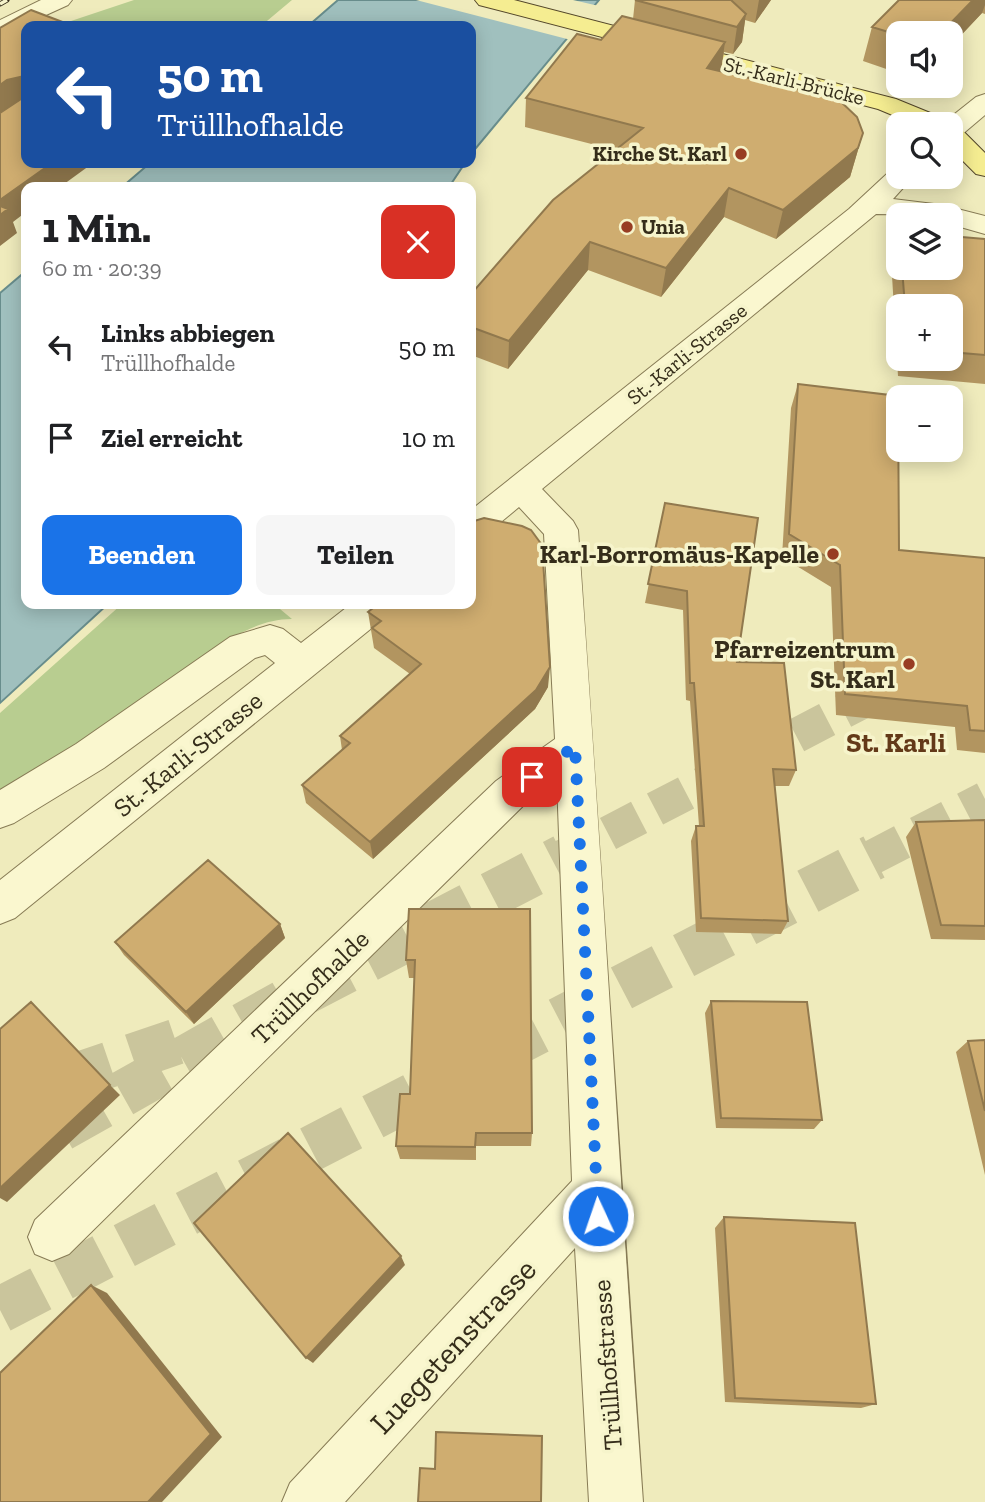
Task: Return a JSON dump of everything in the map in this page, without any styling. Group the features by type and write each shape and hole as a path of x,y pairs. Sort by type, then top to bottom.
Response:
{"main road":[{"name":"St.-Karli-Brücke","path":"487,0 887,104 907,112"},
{"path":"963,145 985,168"}],"street":[{"path":"0,29 60,0"},
{"path":"963,121 985,102"},
{"name":"St.-Karli-Strasse","path":"476,524 887,189"},
{"path":"869,205 921,208 985,225"},
{"name":"Trüllhofstrasse","path":"522,488 561,530 575,746 596,1189 616,1502"},
{"name":"St.-Karli-Strasse","path":"0,905 370,609"},
{"path":"0,811 90,756 243,647 270,639 302,663"},
{"name":"Trüllhofhalde","path":"52,1237 510,793 575,746"},
{"name":"Luegetenstrasse","path":"309,1502 596,1189"}],"green space":[{"path":"134,0 292,0 267,21 71,21"},
{"path":"116,609 280,609 292,619 268,622 226,641 0,798 0,713"}],"water":[{"path":"338,0 599,0 476,148 476,21 314,21"},
{"path":"144,168 462,168 452,182 128,182"},
{"path":"21,275 21,609 103,609 0,703 0,293"}],"pier":[{"path":"416,0 573,0 599,6 571,40"}],"building":[{"path":"635,0 731,0 746,14 737,27"},
{"path":"899,0 973,0 953,21 886,21 886,31 872,27"},
{"path":"31,10 60,21 21,21 21,99 20,77 0,85 0,28"},
{"path":"622,16 725,42 707,68 808,92 819,81 857,117 863,133 858,148 783,210 729,188 666,268 590,242 509,341 476,329 476,288 553,200 643,128 526,98 577,34 601,40"},
{"path":"21,99 21,168 45,168 25,182 21,182 21,185 0,200 0,113"},
{"path":"0,206 8,209 0,215"},
{"path":"963,237 985,239 985,355 963,353 963,294 904,294 903,280 963,280"},
{"path":"798,384 886,395 886,462 898,462 899,550 985,558 985,731 970,730 967,706 845,694 840,565 789,534"},
{"path":"665,503 758,518 737,662 784,663 796,770 773,769 788,921 701,918 696,826 704,826 694,683 690,683 687,591 648,584"},
{"path":"484,518 522,526 531,530 542,545 550,667 536,690 370,842 302,785 350,743 340,736 421,664 372,628 381,621 368,612 372,609 476,609 476,520"},
{"path":"985,820 985,926 941,925 916,822"},
{"path":"208,860 280,924 186,1012 115,942"},
{"path":"409,909 530,909 532,1133 476,1133 475,1147 396,1146 400,1094 410,1094 415,960 406,960"},
{"path":"711,1001 807,1002 822,1120 721,1118"},
{"path":"31,1002 110,1085 0,1188 0,1029"},
{"path":"985,1040 985,1111 968,1041"},
{"path":"288,1133 401,1256 306,1358 194,1223"},
{"path":"724,1217 855,1223 876,1404 735,1398"},
{"path":"91,1285 211,1434 148,1502 0,1502 0,1373"},
{"path":"436,1432 542,1436 541,1502 418,1502 420,1468 435,1469"}],"tunnel":[{"path":"561,858 884,690"},
{"path":"871,858 985,799"},
{"path":"0,1163 285,1002 564,857"},
{"path":"0,1310 874,857"},
{"path":"0,1102 181,1040"}],"railway":[{"path":"0,4 7,0"}],"place":[{"name":"Kirche St. Karl","path":"741,154"},
{"name":"Unia","path":"627,227"},
{"name":"Karl-Borromäus-Kapelle","path":"833,554"},
{"name":"Pfarreizentrum St. Karl","path":"909,664"}],"district":[{"name":"St. Karli","path":"896,742"}],"route":[{"path":"532,777 575,746 598,1216"}]}
